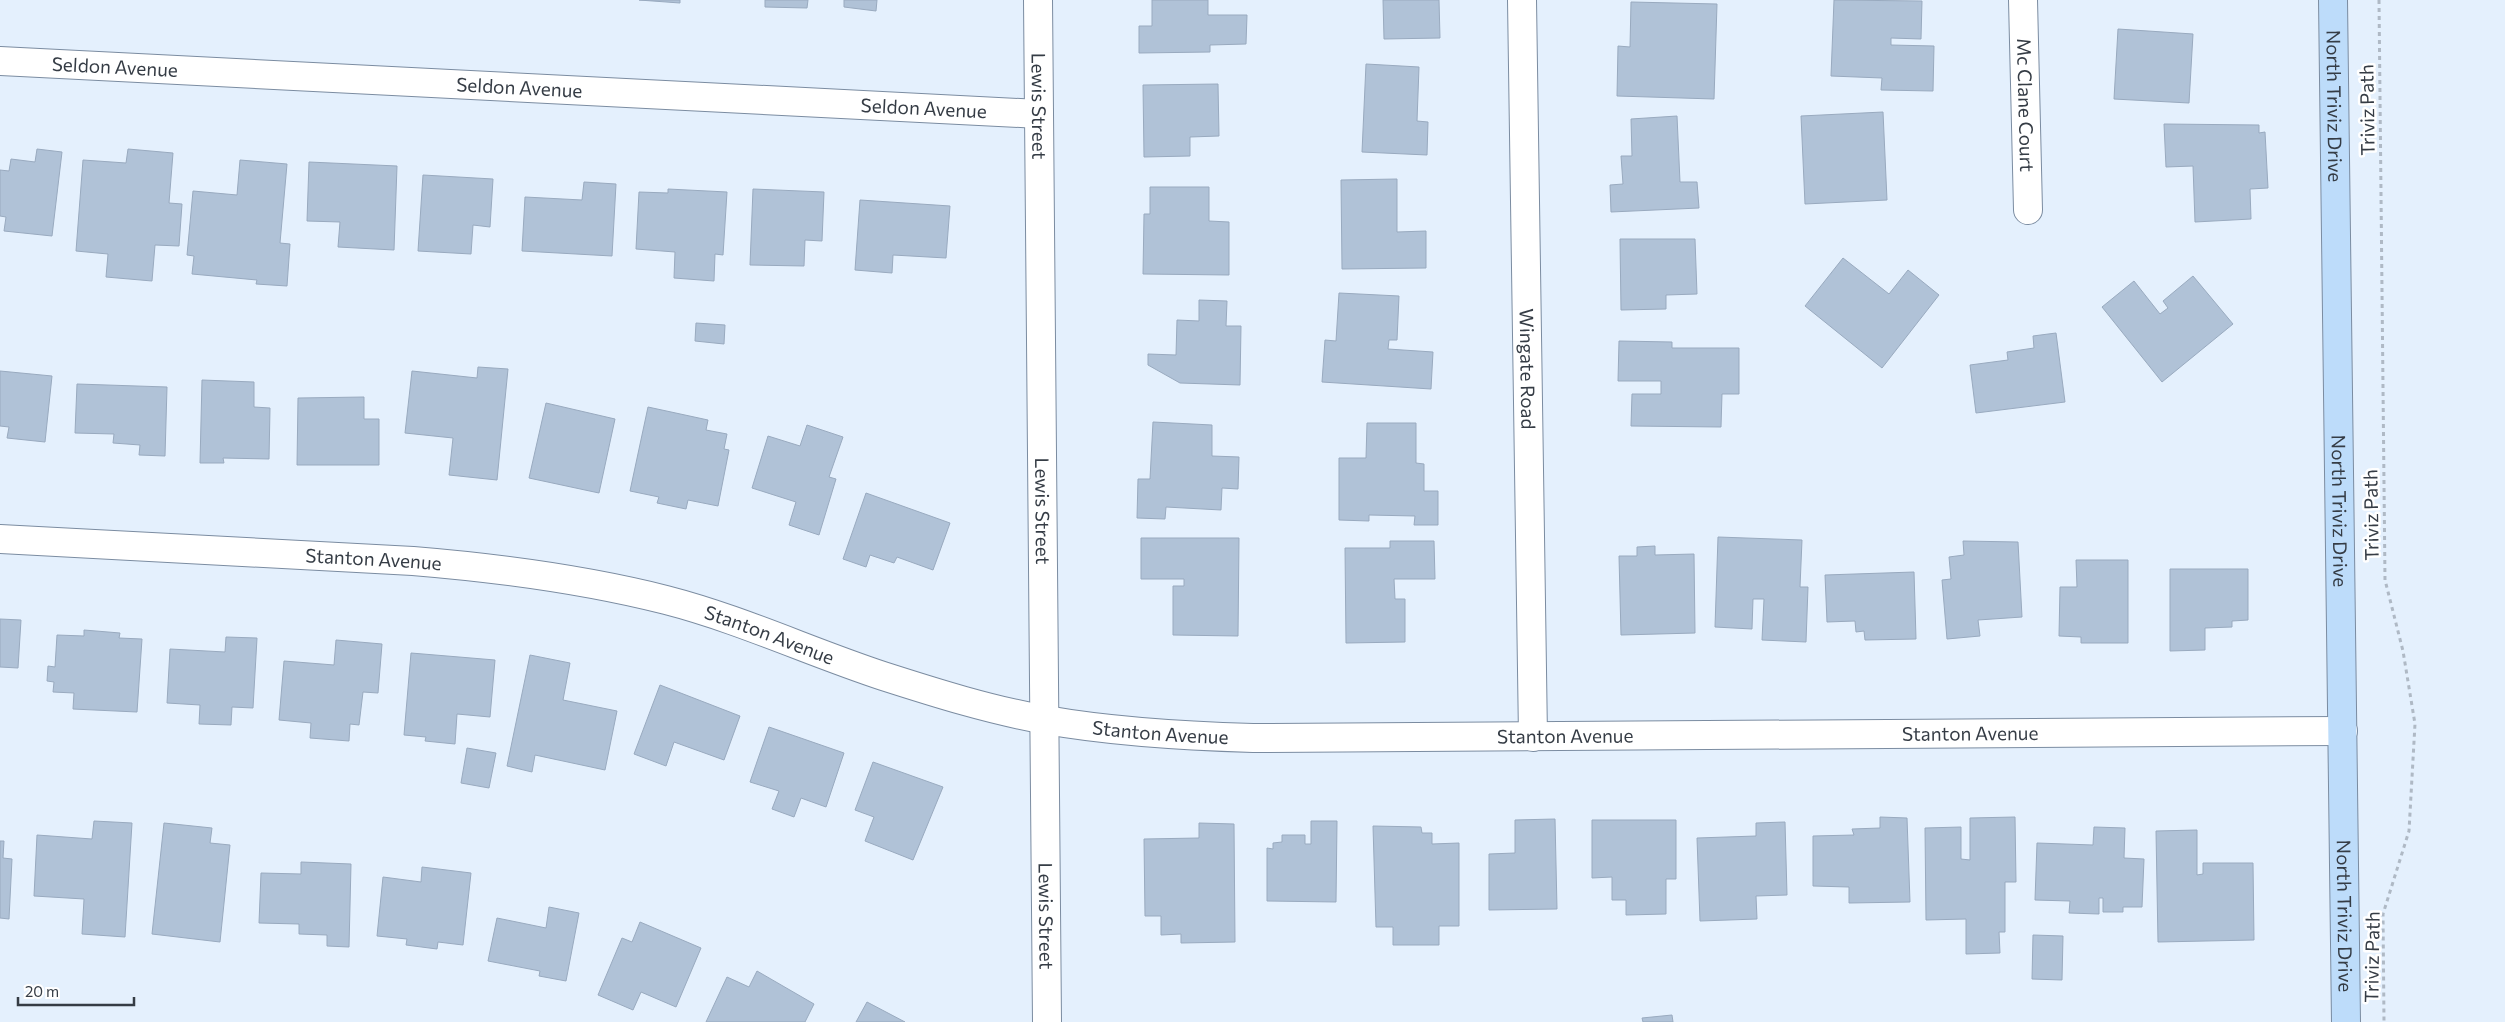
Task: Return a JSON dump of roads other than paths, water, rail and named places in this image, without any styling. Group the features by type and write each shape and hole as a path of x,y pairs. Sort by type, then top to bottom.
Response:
{"street":[{"name":"Lewis Street","path":"1038,0 1047,1022"},
{"name":"Wingate Road","path":"1522,0 1533,737"},
{"name":"Mc Clane Court","path":"2023,0 2028,210"},
{"name":"North Triviz Drive","path":"2333,0 2346,1022"},
{"name":"Seldon Avenue","path":"0,61 1039,114"},
{"name":"Stanton Avenue","path":"0,539 413,561 467,566 577,581 625,590 707,612 888,678 972,703 1045,720 1146,733 1200,737 1533,737 2343,731"}]}
